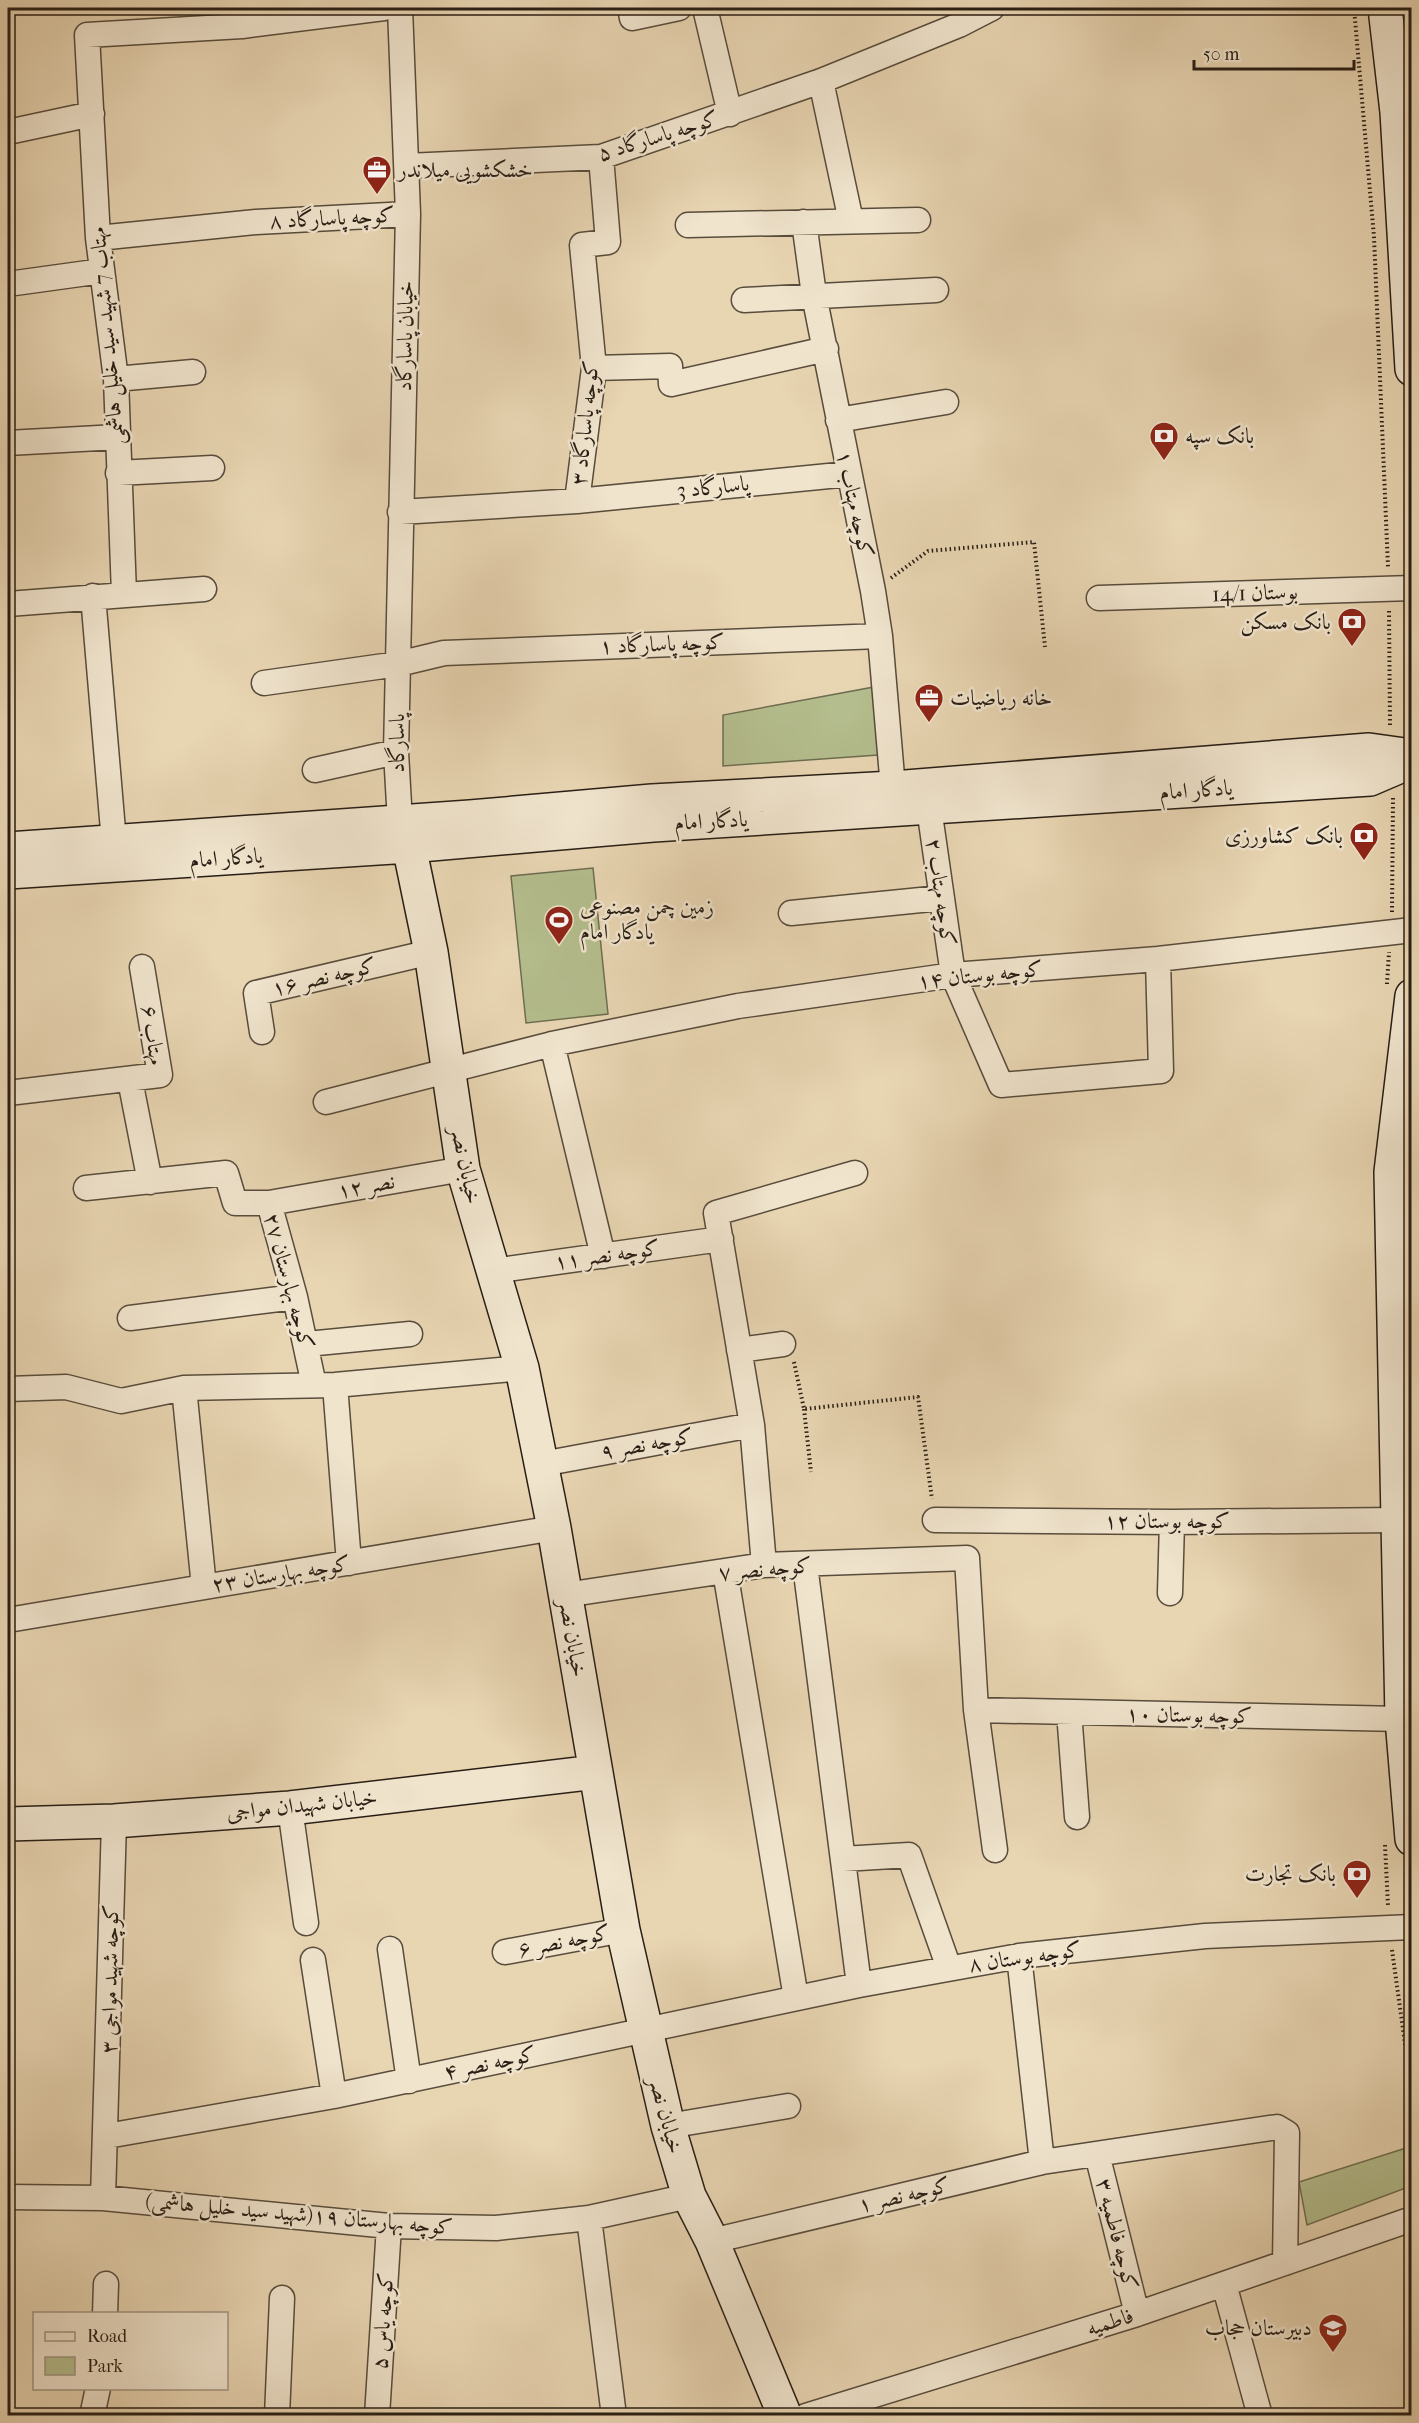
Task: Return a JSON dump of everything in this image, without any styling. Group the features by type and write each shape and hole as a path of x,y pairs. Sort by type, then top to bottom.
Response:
{"street":[{"name":"مهتاب 7 شهید سید خلیل هاشمی","path":"124,594 116,379 98,238 87,35 242,26 384,8"},
{"name":"خیابان پاسارگاد","path":"398,664 408,214 400,8"},
{"path":"630,8 632,18 680,8"},
{"name":"کوچه پاسارگاد ۵","path":"705,8 730,114"},
{"name":"کوچه پاسارگاد ۵","path":"407,166 601,157 821,81 959,25 992,8"},
{"path":"1385,8 1397,112 1408,247 1412,369"},
{"path":"821,81 851,221"},
{"path":"8,132 92,114"},
{"name":"کوچه پاسارگاد ۳","path":"400,512 577,501 594,368 582,245 608,242 601,157"},
{"name":"کوچه پاسارگاد ۸","path":"98,238 256,222 408,214"},
{"path":"688,225 918,220"},
{"name":"کوچه مهتاب ۱","path":"804,222 814,295 873,591 880,636 893,788"},
{"path":"8,284 102,271"},
{"path":"744,300 936,290"},
{"path":"594,368 670,366 671,384 826,349"},
{"path":"116,379 193,372"},
{"path":"838,420 946,402"},
{"path":"8,443 117,437"},
{"path":"118,473 212,468"},
{"name":"پاسارگاد 3","path":"577,501 849,474"},
{"name":"بوستان 14/1","path":"1099,598 1412,588"},
{"path":"8,604 204,589"},
{"path":"93,596 114,842"},
{"name":"کوچه پاسارگاد ۱","path":"264,683 398,664 444,653 880,636"},
{"name":"پاسارگاد","path":"398,664 396,752 404,834"},
{"name":"یادگار امام","path":"8,872 653,813 893,788 1369,750 1412,756"},
{"path":"315,770 396,752"},
{"name":"یادگار امام","path":"653,813 929,808 1370,779 1412,761"},
{"name":"کوچه مهتاب ۲","path":"929,808 953,975 1001,1085 1161,1071 1158,959"},
{"name":"یادگار امام","path":"8,849 114,842 404,834"},
{"name":"خیابان نصر","path":"404,834 431,952 464,1169 522,1368 542,1464 623,1930 668,2126 690,2196 712,2241 785,2415"},
{"path":"790,913 941,898"},
{"name":"کوچه بوستان ۱۴","path":"326,1102 552,1044 738,1006 953,975 1158,959 1412,930"},
{"name":"کوچه نصر ۱۶","path":"262,1032 256,993 431,952"},
{"name":"مهتاب ۶","path":"8,1093 160,1075 142,967"},
{"path":"1412,996 1391,1172 1406,1586 1402,1719 1412,1839"},
{"path":"552,1044 603,1257"},
{"name":"مهتاب ۶","path":"130,1080 150,1182"},
{"name":"نصر ۱۲","path":"269,1203 464,1169"},
{"name":"کوچه بهارستان ۲۷","path":"86,1188 226,1173 235,1203 269,1203 307,1344 325,1385 349,1563"},
{"path":"764,1564 752,1425 716,1213 855,1173"},
{"name":"کوچه نصر ۱۱","path":"493,1271 721,1239"},
{"path":"130,1318 295,1297"},
{"path":"307,1344 411,1335"},
{"path":"739,1350 783,1344"},
{"path":"8,1389 66,1387 121,1401 184,1388 325,1385 522,1368"},
{"path":"184,1388 204,1587"},
{"name":"کوچه نصر ۹","path":"542,1464 752,1425"},
{"name":"کوچه بوستان ۱۲","path":"935,1520 1172,1522 1403,1506"},
{"path":"1170,1593 1172,1522"},
{"name":"کوچه بهارستان ۲۳","path":"8,1620 554,1528"},
{"name":"کوچه نصر ۷","path":"565,1595 764,1564 805,1565 967,1558 976,1710"},
{"path":"805,1565 859,1985"},
{"path":"725,1571 796,1998"},
{"path":"976,1710 995,1850"},
{"name":"کوچه بوستان ۱۰","path":"976,1710 1402,1719"},
{"path":"1069,1712 1077,1817"},
{"name":"خیابان شهیدان مواجی","path":"8,1824 114,1821 290,1808 596,1772"},
{"path":"290,1808 306,1923"},
{"name":"کوچه شهید مواجی ۳","path":"103,2198 114,1821"},
{"path":"843,1859 909,1855 949,1968"},
{"name":"کوچه بوستان ۸","path":"645,2029 859,1985 1019,1956 1205,1936 1412,1927"},
{"name":"کوچه نصر ۶","path":"505,1952 623,1930"},
{"path":"390,1949 409,2081"},
{"path":"1019,1956 1042,2162"},
{"path":"313,1960 334,2096"},
{"name":"کوچه نصر ۴","path":"106,2136 334,2096 645,2029"},
{"path":"668,2126 788,2106"},
{"name":"کوچه نصر ۱","path":"712,2241 1042,2162 1277,2127 1287,2133 1285,2263"},
{"name":"کوچه فاطمیه ۳","path":"1097,2154 1137,2314"},
{"name":"کوچه بهارستان ۱۹(شهید سید خلیل هاشمی)","path":"8,2197 103,2198 389,2226 496,2229 589,2218 690,2196"},
{"path":"589,2218 614,2415"},
{"name":"فاطمیه","path":"806,2415 1137,2314 1412,2219"},
{"name":"کوچه یاس ۵","path":"377,2415 389,2226"},
{"path":"105,2312 106,2284"},
{"path":"1224,2284 1260,2415"},
{"path":"277,2415 282,2298"},
{"path":"93,2415 98,2390"}],"path":[{"path":"873,591 928,551 1034,542 1045,647"},
{"path":"783,1344 791,1353 804,1409 811,1472"},
{"path":"804,1409 918,1397 935,1520"}],"green space":[{"path":"874,687 878,755 723,766 723,715"},
{"name":"زمین چمن مصنوعی یادگار امام","path":"593,868 608,1014 526,1023 511,876"},
{"path":"1406,2148 1411,2186 1307,2225 1299,2182"}],"place":[{"name":"خشکشویی میلاندر","path":"377,196"},
{"name":"بانک سپه","path":"1164,462"},
{"name":"بانک مسکن","path":"1352,648"},
{"name":"خانه ریاضیات","path":"929,724"},
{"name":"بانک کشاورزی","path":"1364,862"},
{"name":"زمین چمن مصنوعی یادگار امام","path":"559,946"},
{"name":"بانک تجارت","path":"1357,1900"},
{"name":"دبیرستان حجاب","path":"1333,2354"}]}
